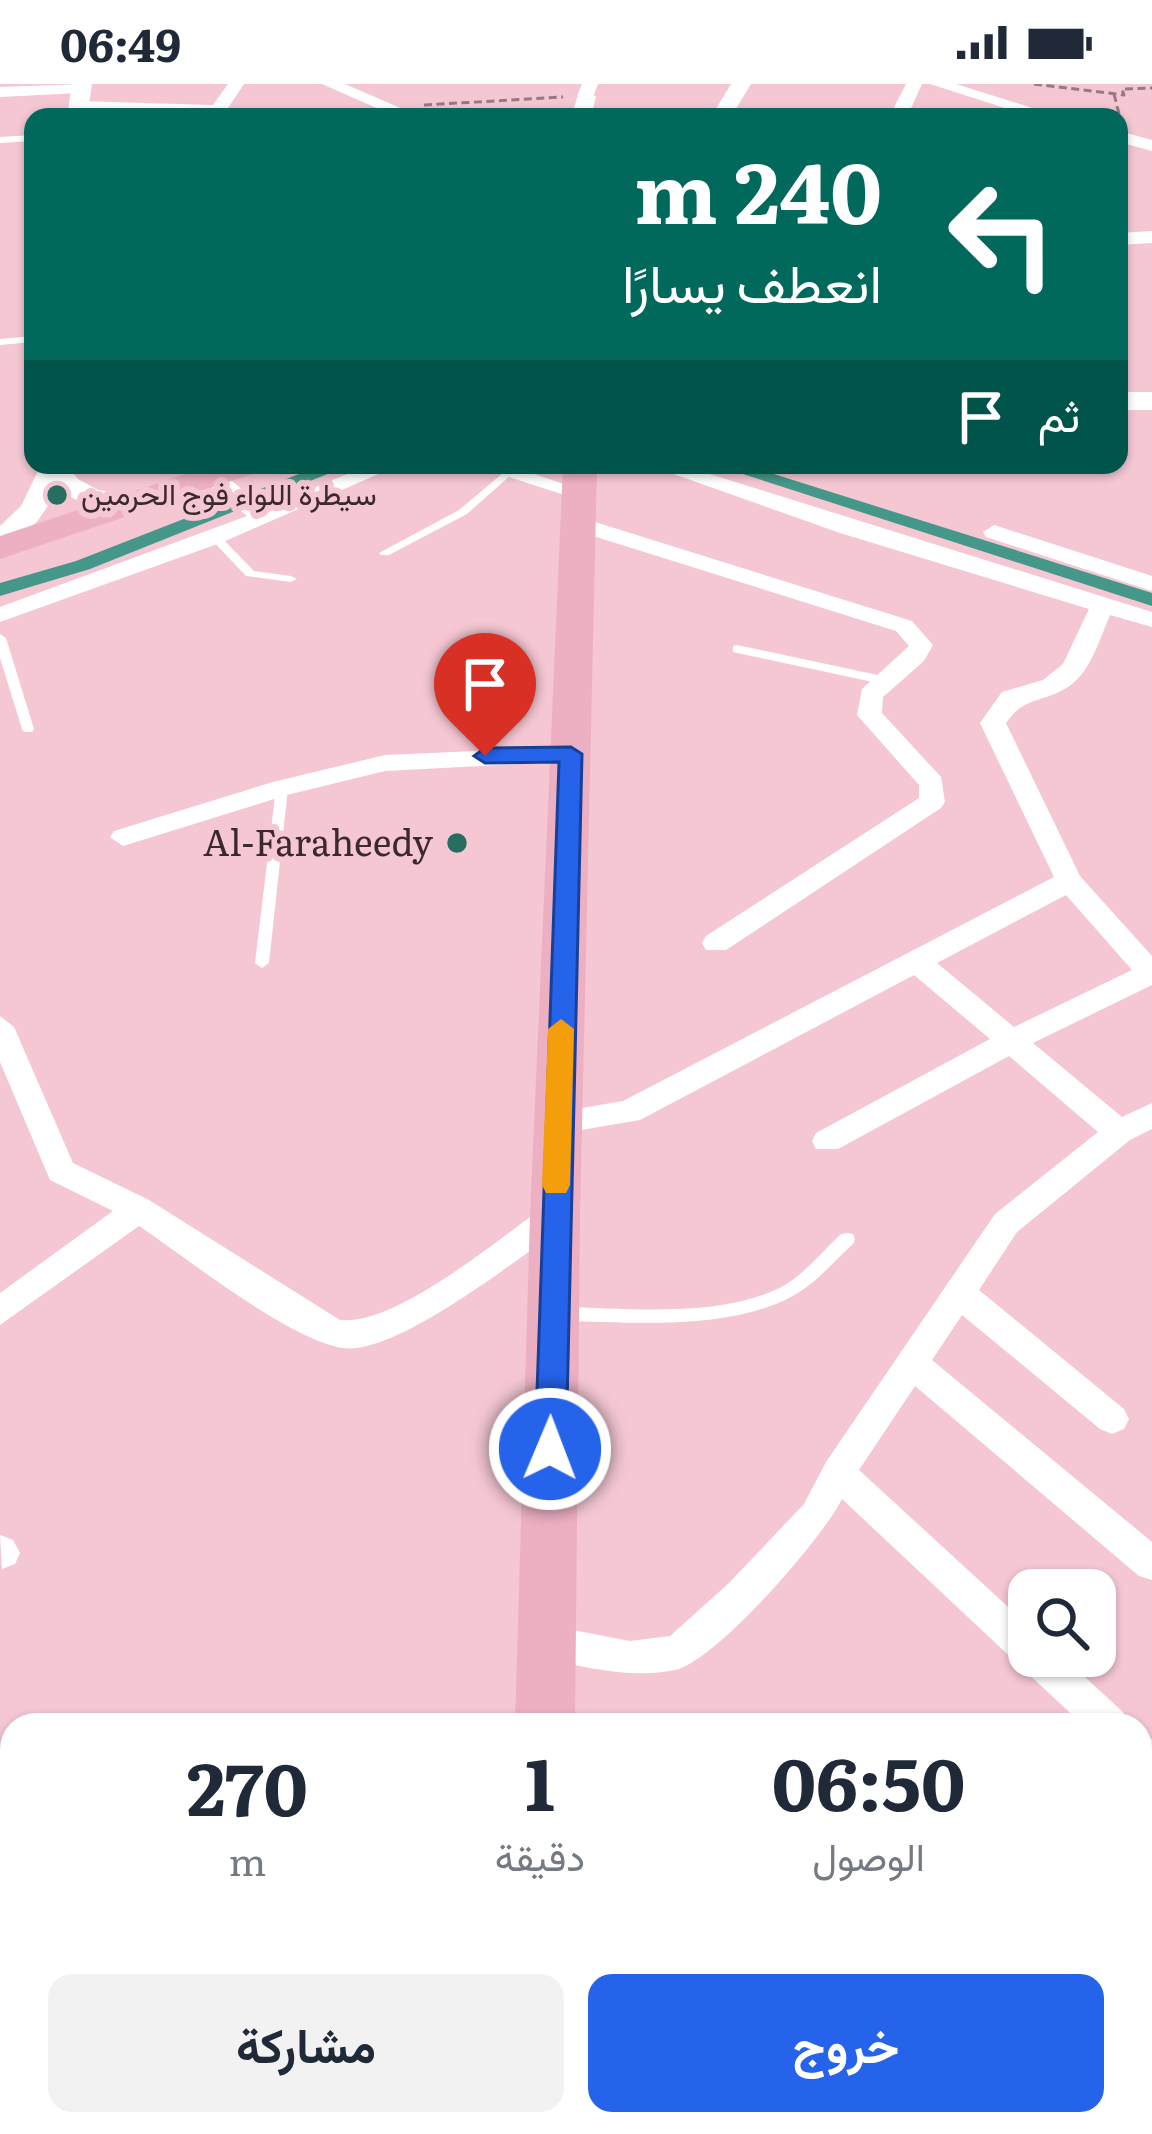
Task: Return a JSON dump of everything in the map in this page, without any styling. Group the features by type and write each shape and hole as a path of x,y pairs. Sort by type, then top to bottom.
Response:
{"highway":[{"path":"0,544 230,477"},
{"path":"545,1713 554,1216 579,485"}],"street":[{"path":"330,84 384,107"},
{"path":"938,84 1021,108"},
{"path":"0,92 174,108"},
{"path":"190,93 217,108"},
{"path":"1147,237 1152,214"},
{"path":"0,544 33,510 50,474"},
{"path":"60,474 71,489 90,497 137,502"},
{"path":"0,615 215,537 256,512 363,474"},
{"path":"524,474 579,485 904,626 921,645 871,695 868,715 932,783 932,802 716,943"},
{"path":"687,474 1152,620"},
{"path":"230,477 256,512"},
{"path":"994,532 1152,584"},
{"path":"827,1141 1012,1041 1152,974 1069,880 993,723 1011,698 1044,691 1068,679 1102,606"},
{"path":"123,837 281,788 385,763 571,754"},
{"path":"558,1122 629,1112 1069,880"},
{"path":"918,962 1119,1132"},
{"path":"0,1027 30,1108 61,1171 138,1209 303,1314 345,1335 390,1325 554,1216"},
{"path":"547,1642 630,1658 656,1659 678,1652 742,1595 816,1515 838,1473 1006,1223 1119,1132 1152,1115"},
{"path":"0,1311 138,1209"},
{"path":"957,1291 1112,1419"},
{"path":"912,1364 1152,1564"},
{"path":"838,1473 1008,1631"},
{"path":"1058,1677 1097,1713"}],"lane":[{"path":"386,553 463,512 506,474"},
{"path":"215,537 250,574 291,579"},
{"path":"0,638 28,729"},
{"path":"737,649 887,681"},
{"path":"262,964 281,788"},
{"path":"552,1314 700,1314 729,1308 790,1290 847,1239"}],"path":[{"path":"1034,84 1124,95 1122,89 1152,88"},
{"path":"1114,94 1117,108"},
{"path":"384,107 586,99"}],"waterway":[{"path":"0,590 83,565 317,474"},
{"path":"753,474 1152,600"}],"slow traffic":[{"path":"556,1185 561,1029"}],"place":[{"name":"سيطرة اللواء فوج الحرمين","path":"57,495"},
{"name":"Al-Faraheedy","path":"457,843"}],"route":[{"path":"485,756 571,754 550,1449"}]}
